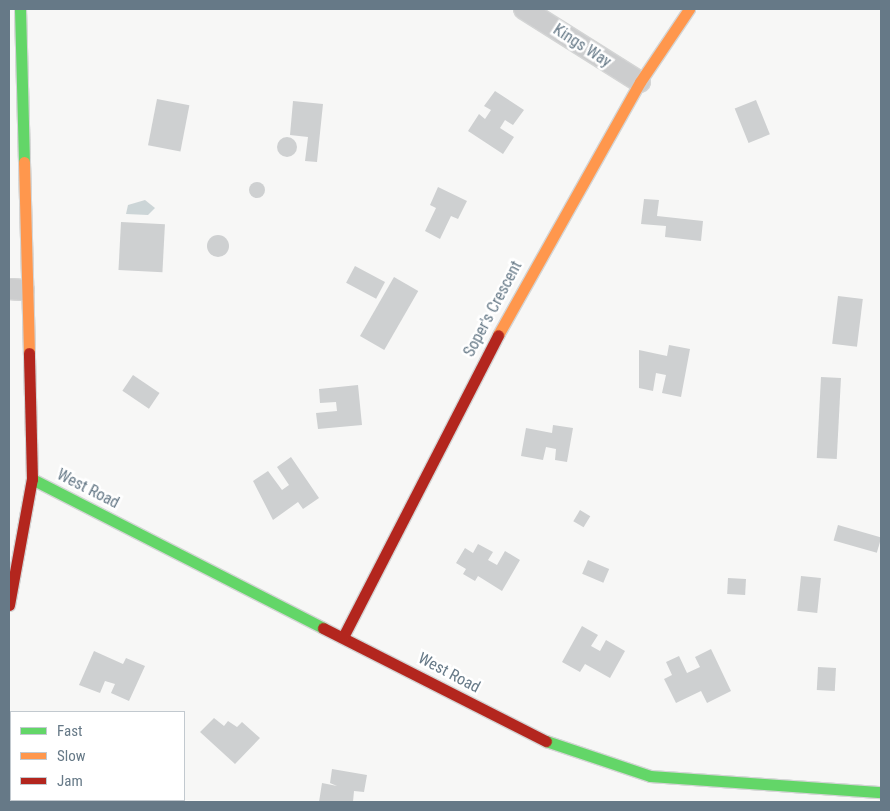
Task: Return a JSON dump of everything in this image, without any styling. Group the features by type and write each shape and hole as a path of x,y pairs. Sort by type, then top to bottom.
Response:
{"street":[{"path":"9,605 32,479 16,289 20,9"},
{"name":"Kings Way","path":"524,9 640,82"},
{"name":"Soper's Crescent","path":"344,635 521,290 640,82 689,9"},
{"name":"West Road","path":"32,479 344,635 535,737 595,761 650,776 881,792"}],"shaded area":[{"path":"145,200 155,208 148,215 126,214 128,205"}],"building":[{"path":"495,91 524,110 513,125 505,120 500,128 514,137 503,154 468,131 479,114 485,119 491,110 484,106"},
{"path":"157,99 189,105 180,151 148,145"},
{"path":"756,100 770,134 749,143 735,109"},
{"path":"293,101 323,104 317,162 305,161 308,137 290,135"},
{"path":"287,137 294,140 297,147 294,154 287,157 280,154 277,147 280,140"},
{"path":"254,182 260,182 265,187 263,196 254,198 249,193 249,187"},
{"path":"438,187 467,201 458,219 451,216 440,239 425,231 436,208 430,205"},
{"path":"644,199 659,200 657,216 703,221 701,241 665,237 666,226 641,224"},
{"path":"121,222 165,224 162,272 118,270"},
{"path":"218,235 226,238 229,246 226,254 218,257 210,254 207,246 210,238"},
{"path":"355,266 385,282 376,299 346,283"},
{"path":"394,277 418,291 384,350 360,336"},
{"path":"838,296 863,299 857,347 832,344"},
{"path":"669,345 690,349 681,397 662,393 666,375 656,373 653,391 639,388 639,350 667,356"},
{"path":"133,375 160,393 149,409 122,391"},
{"path":"821,377 841,378 837,459 817,458"},
{"path":"358,385 362,425 318,429 316,413 337,411 336,402 320,403 319,389"},
{"path":"553,425 573,428 567,462 555,460 556,449 546,447 543,460 521,456 526,428 552,433"},
{"path":"291,457 319,498 303,509 298,502 273,520 253,481 268,471 282,490 289,485 277,467"},
{"path":"580,510 590,516 584,527 573,521"},
{"path":"838,525 881,537 877,553 834,540"},
{"path":"478,544 493,552 488,560 497,565 505,551 520,560 502,591 478,576 475,581 463,574 466,569 456,563 465,548 473,553"},
{"path":"588,560 609,569 603,583 582,574"},
{"path":"801,576 821,578 817,613 797,611"},
{"path":"728,578 746,579 745,595 727,594"},
{"path":"582,626 598,635 591,646 600,651 606,640 625,651 610,678 585,664 580,672 562,662"},
{"path":"711,649 731,691 707,703 701,691 676,703 664,679 672,675 666,662 679,656 687,673 700,667 695,657"},
{"path":"94,651 123,664 126,658 145,666 129,701 111,693 115,684 105,681 100,693 79,685"},
{"path":"818,667 836,668 835,691 817,690"},
{"path":"214,718 224,726 228,721 237,727 242,722 260,738 235,764 200,732"},
{"path":"332,769 367,775 364,792 354,791 353,802 319,802 322,783 337,786 330,783"}],"traffic: fast":[{"path":"20,9 24,162"},
{"path":"32,479 323,628"},
{"path":"546,741 650,776 881,792"}],"traffic: slow":[{"path":"498,335 640,82 689,9"},
{"path":"24,162 29,353"}],"traffic: jam":[{"path":"344,635 498,335"},
{"path":"9,605 32,479 29,353"},
{"path":"323,628 546,741"}]}
